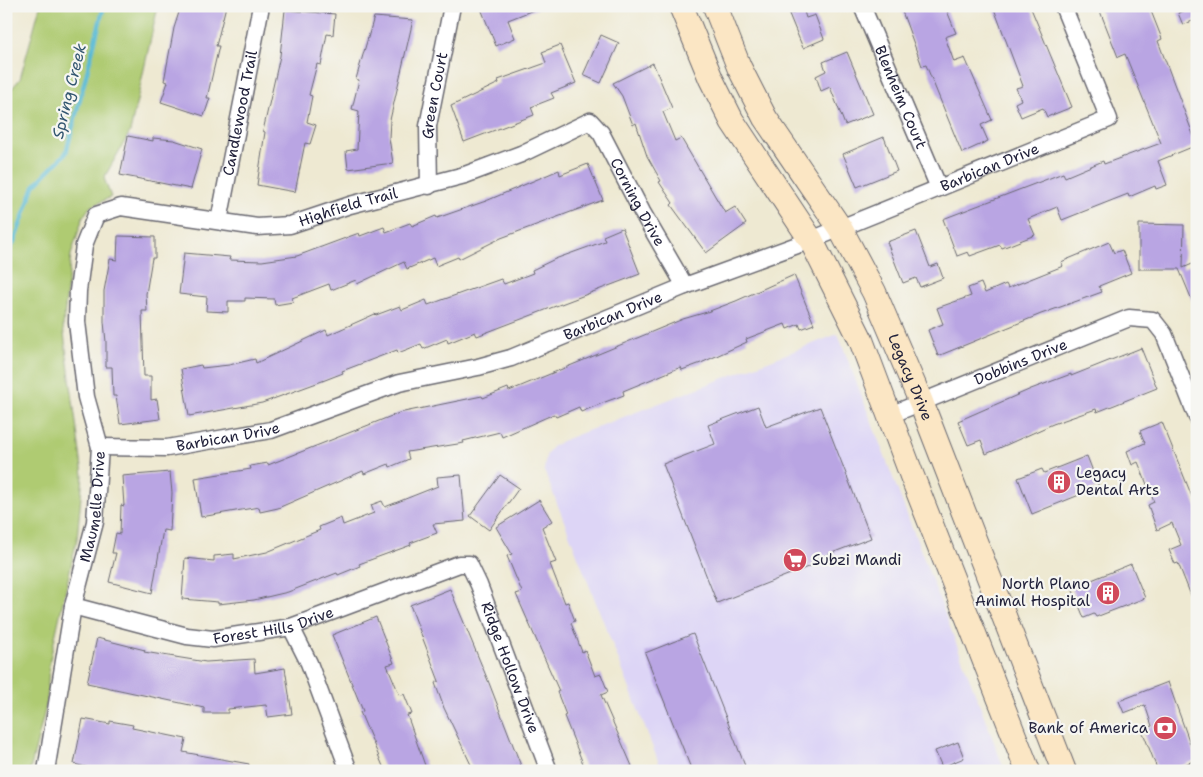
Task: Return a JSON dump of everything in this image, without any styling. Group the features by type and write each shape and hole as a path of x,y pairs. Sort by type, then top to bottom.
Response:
{"main road":[{"path":"681,6 711,79 732,122 811,240 861,340 932,530 1028,771"},
{"name":"Legacy Drive","path":"715,6 739,67 765,118 840,228 874,292 921,402 1064,771"},
{"path":"932,530 964,516"},
{"path":"969,620 983,626 1009,678 1019,683 1032,685"}],"street":[{"name":"Candlewood Trail","path":"219,221 261,6"},
{"name":"Green Court","path":"429,186 428,126 452,6"},
{"name":"Blenheim Court","path":"862,6 939,188"},
{"name":"Barbican Drive","path":"100,447 167,448 271,430 399,383 478,367 511,358 685,286 811,240 1109,119 1063,6"},
{"name":"Highfield Trail","path":"96,215 121,207 258,227 275,227 465,175 522,154 590,121"},
{"name":"Corning Drive","path":"590,121 601,133 642,212 685,286"},
{"name":"Maumelle Drive","path":"46,771 73,606 95,522 100,447 86,397 77,322 78,291 84,246 96,215"},
{"name":"Dobbins Drive","path":"890,414 1128,318 1153,320 1164,334 1197,417"},
{"name":"Forest Hills Drive","path":"73,606 187,636 213,639 291,627 459,564 469,564"},
{"name":"Ridge Hollow Drive","path":"469,564 480,585 549,771"},
{"path":"291,627 309,663 349,771"}],"shaded area":[{"path":"838,334 1005,771 662,771 544,470 546,456 552,447 564,440"}],"green space":[{"path":"40,6 158,6 130,132 104,178 111,197 90,207 83,217 71,255 63,326 83,475 77,539 49,664 47,702 30,771 6,771 6,95 20,79"}],"building":[{"path":"181,6 226,6 216,46 219,46 207,98 210,98 204,116 161,102 168,82 164,81 174,28"},
{"path":"480,6 541,7 508,20 515,38 496,46"},
{"path":"900,6 945,6 956,33 945,37 954,62 965,58 992,120 981,125 988,141 962,153 926,65 922,66"},
{"path":"993,6 1030,6 1072,107 1047,117 1043,108 1021,117 1015,103 1021,100 1016,88 1023,86"},
{"path":"1098,6 1149,6 1162,39 1158,41 1197,145 1158,161 1167,185 1156,189 1155,186 1129,197 1128,194 1062,220 1057,207 1028,219 1035,235 1002,248 1000,245 970,256 968,252 957,256 943,219 1063,173 1065,177 1103,161 1104,164 1161,143 1125,54 1118,57"},
{"path":"1197,6 1197,19 1183,25 1178,13"},
{"path":"803,8 806,18 815,15 824,39 803,48 789,14"},
{"path":"285,10 335,14 333,35 327,34 321,65 317,64 309,95 312,96 307,122 316,125 310,144 305,143 295,192 257,185 265,132 263,131 280,56"},
{"path":"374,17 413,20 390,120 389,138 393,163 348,169 346,151 357,149 359,111 352,109 359,80 356,79"},
{"path":"601,35 619,43 601,83 583,75"},
{"path":"560,45 576,83 551,93 554,98 531,107 534,115 464,142 451,106 499,83 498,80 546,63 542,52"},
{"path":"847,52 873,114 845,125 830,87 821,91 816,76 826,71 823,62"},
{"path":"653,63 672,108 663,112 675,141 681,138 725,213 735,207 746,224 706,253 671,205 673,203 659,182 661,181 647,156 636,123 633,125 622,96 613,83"},
{"path":"128,136 153,141 153,138 174,140 202,149 191,189 120,175"},
{"path":"884,137 897,171 857,187 843,154"},
{"path":"588,164 603,200 501,238 459,259 458,257 436,266 433,258 407,269 404,262 357,284 356,280 331,290 329,284 292,298 293,302 275,305 274,299 245,298 245,301 228,301 228,312 206,311 207,297 179,294 184,253 230,257 229,260 262,261 297,256 359,233 360,236 384,227 386,232 410,223 412,226 436,216 437,218 486,201 559,170 560,175"},
{"path":"1139,224 1184,225 1183,268 1197,262 1197,312 1179,269 1139,269"},
{"path":"622,228 640,274 477,336 475,332 448,343 447,339 423,349 421,344 398,353 397,350 342,371 343,373 262,403 189,416 181,369 201,365 202,368 229,365 255,359 256,363 326,330 328,335 375,314 400,306 402,310 426,300 428,305 501,279 504,284 533,273 532,270 555,259 605,241 603,236"},
{"path":"916,231 930,267 938,264 943,278 920,287 916,278 903,283 887,242"},
{"path":"118,236 155,237 155,258 152,258 146,294 147,311 142,311 144,376 151,376 151,400 157,399 160,419 120,424 116,396 113,396 112,367 106,367 104,322 104,291 110,259 117,260"},
{"path":"1109,242 1114,253 1122,250 1131,273 1099,286 1102,292 1041,314 938,356 928,330 943,324 937,308 971,296 968,288 981,283 985,293 1006,284 1008,288 1063,266 1061,262"},
{"path":"794,275 814,324 801,329 799,324 787,329 785,324 746,339 747,342 701,363 682,370 681,367 623,391 624,395 581,412 579,407 556,417 554,414 502,437 500,432 463,441 464,443 407,452 409,459 390,467 389,464 364,474 363,471 278,508 260,512 259,507 201,517 195,478 251,469 250,466 268,463 268,465 399,413 482,396 483,398 508,388 509,391 683,319 736,301"},
{"path":"1141,348 1157,388 1097,412 1096,409 1053,424 986,454 981,440 968,445 958,421 1031,389 1071,374 1071,376"},
{"path":"758,406 766,427 820,407 871,538 816,559 818,563 717,603 663,464 715,444 708,425"},
{"path":"1162,422 1197,509 1196,608 1178,563 1175,564 1169,550 1181,545 1172,523 1157,530 1148,505 1154,502 1138,462 1132,465 1127,451 1145,443 1140,431"},
{"name":"Legacy Dental Arts","path":"1087,456 1099,487 1032,514 1018,478 1042,469 1044,473"},
{"path":"170,472 172,493 170,531 163,530 152,593 109,582 116,553 112,553 116,533 120,534 121,505 124,506 122,476"},
{"path":"461,475 465,521 433,524 437,533 410,543 411,545 359,564 360,566 338,575 337,573 288,592 254,600 218,604 218,602 182,599 185,558 214,561 214,556 234,554 234,559 267,552 320,530 319,527 341,518 343,525 374,513 371,505 382,501 385,507 438,486 437,477"},
{"path":"500,475 519,488 489,530 470,516"},
{"path":"539,500 552,521 542,527 556,562 550,564 565,603 568,602 575,621 571,623 582,652 585,650 595,676 601,674 608,692 601,695 632,766 621,771 586,771 564,716 566,715 557,692 559,691 516,594 522,592 507,556 512,554 496,527"},
{"name":"North Plano Animal Hospital","path":"1131,564 1145,598 1096,617 1094,614 1084,618 1072,588"},
{"path":"450,589 523,771 474,771 444,708 435,683 439,681 410,605"},
{"path":"376,617 394,663 387,665 400,696 404,694 412,714 407,715 427,771 385,771 360,712 363,711 332,635"},
{"path":"693,634 747,771 692,771 645,653"},
{"path":"97,638 145,650 144,652 206,662 254,659 255,673 285,668 292,714 268,717 266,705 228,709 228,713 204,713 204,708 87,683"},
{"name":"Bank of America","path":"1168,682 1196,760 1167,771 1158,771 1142,730 1152,726 1145,705 1124,713 1119,701"},
{"path":"83,719 110,724 110,721 133,725 132,728 186,739 183,752 249,764 248,771 101,771 74,764"},
{"path":"958,742 964,758 942,767 935,751"}],"waterway":[{"name":"Spring Creek","path":"6,256 14,242 34,186 66,153 104,6"}],"place":[{"name":"Legacy Dental Arts","path":"1059,482"},
{"name":"Subzi Mandi","path":"795,560"},
{"name":"North Plano Animal Hospital","path":"1108,593"},
{"name":"Bank of America","path":"1165,728"}]}
